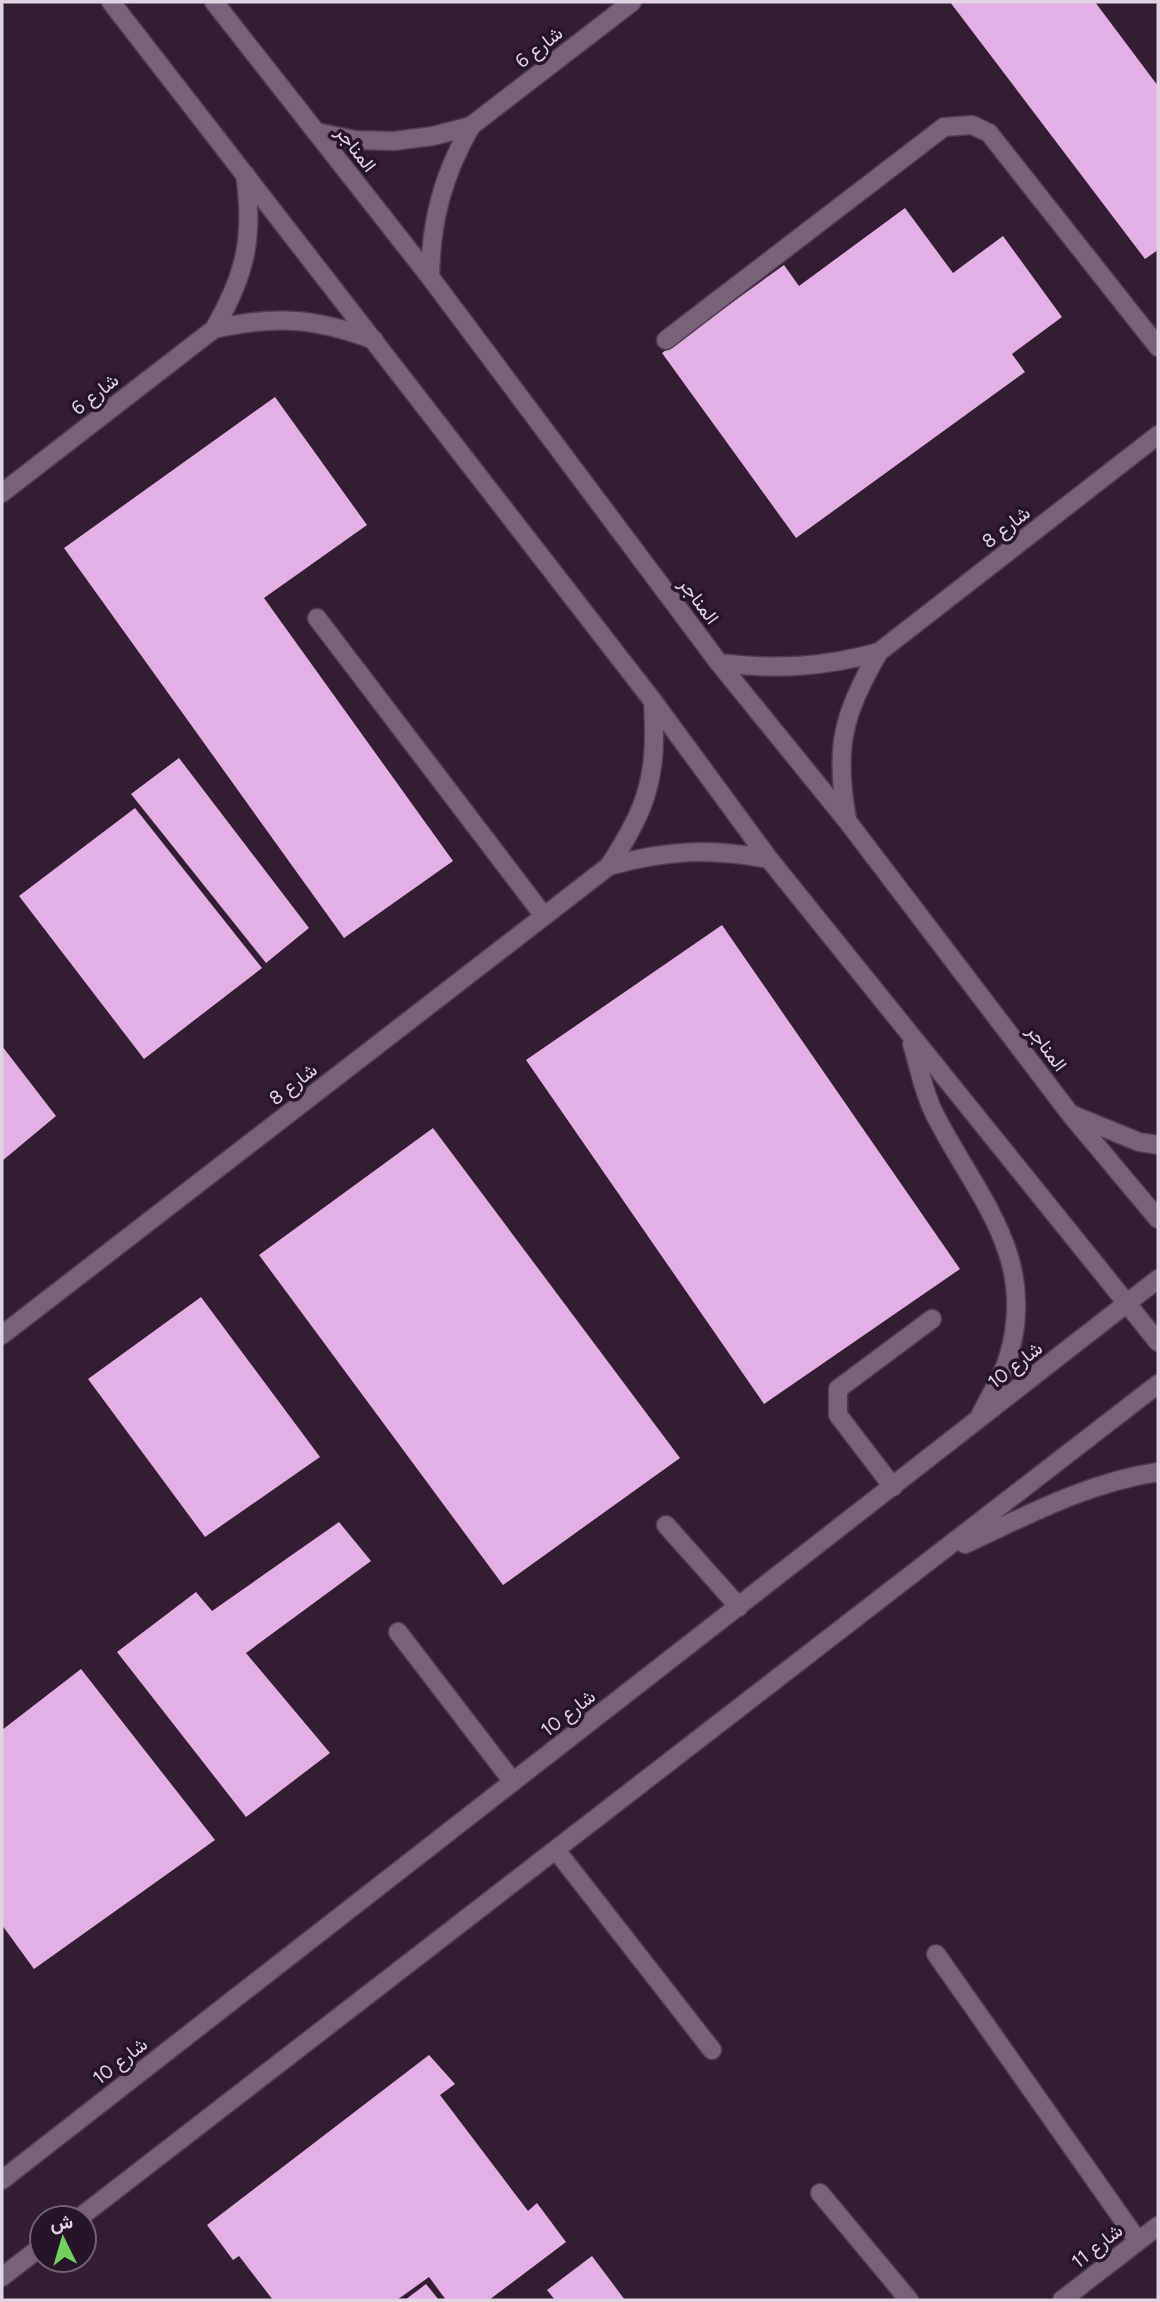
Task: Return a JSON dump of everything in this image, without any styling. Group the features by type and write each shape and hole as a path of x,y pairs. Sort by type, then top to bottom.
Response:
{"street":[{"path":"111,2 245,170 653,701 769,859 1158,1342"},
{"name":"المناجر","path":"214,2 430,277 719,663 848,822 1071,1115 1158,1219"},
{"name":"شارع 6","path":"317,132 355,140 394,141 433,136 471,126 632,2"},
{"path":"666,341 943,127 972,125 989,133 1158,348"},
{"name":"شارع 6","path":"430,277 430,237 438,198 452,160 471,126"},
{"name":"شارع 6","path":"2,493 214,329 235,293 247,253 251,212 245,170"},
{"name":"شارع 6","path":"214,329 255,320 297,319 337,326 376,341"},
{"name":"شارع 8","path":"848,822 840,778 843,733 856,691 879,652 1158,435"},
{"path":"317,618 544,916"},
{"name":"شارع 8","path":"719,663 759,668 800,668 840,663 879,652"},
{"name":"شارع 8","path":"2,1335 609,866 632,831 647,793 656,753 653,701"},
{"name":"شارع 8","path":"609,866 648,855 688,850 729,852 769,859"},
{"path":"909,1034 934,1113 1005,1239 1016,1279 1016,1314 1008,1359 977,1422"},
{"path":"1071,1115 1139,1142 1158,1145"},
{"name":"شارع 10","path":"2,2180 1158,1279"},
{"path":"893,1487 838,1415 838,1389 932,1319"},
{"path":"97,2204 1158,1384"},
{"path":"937,1557 1082,1492 1121,1478 1158,1472"},
{"path":"666,1524 739,1607"},
{"path":"398,1632 513,1782"},
{"path":"556,1850 712,2050"},
{"path":"936,1954 1138,2241"},
{"path":"820,2193 909,2300"},
{"name":"شارع 11","path":"1062,2300 1158,2226"},
{"path":"2,2277 28,2257"}],"building":[{"path":"950,2 1095,2 1158,86 1158,250 1145,259"},
{"path":"905,208 953,273 1003,236 1062,317 1012,354 1025,372 796,538 662,353 784,265 799,286"},
{"path":"275,397 367,525 264,598 453,861 344,938 64,548"},
{"path":"179,758 309,928 266,963 131,794"},
{"path":"135,808 262,968 144,1059 19,896"},
{"path":"722,925 960,1269 764,1404 526,1060"},
{"path":"2,1046 56,1116 2,1161"},
{"path":"433,1128 680,1458 503,1585 259,1255"},
{"path":"201,1297 320,1457 205,1537 88,1379"},
{"path":"339,1522 371,1561 246,1653 330,1753 246,1817 117,1652 196,1592 212,1611"},
{"path":"81,1669 215,1840 34,1969 2,1925 2,1730"},
{"path":"429,2055 455,2084 440,2095 528,2211 537,2203 566,2242 489,2300 446,2300 429,2277 397,2300 273,2300 239,2256 233,2260 207,2225"},
{"path":"592,2256 625,2300 555,2300 547,2290"},
{"path":"426,2284 439,2300 405,2300"}]}
